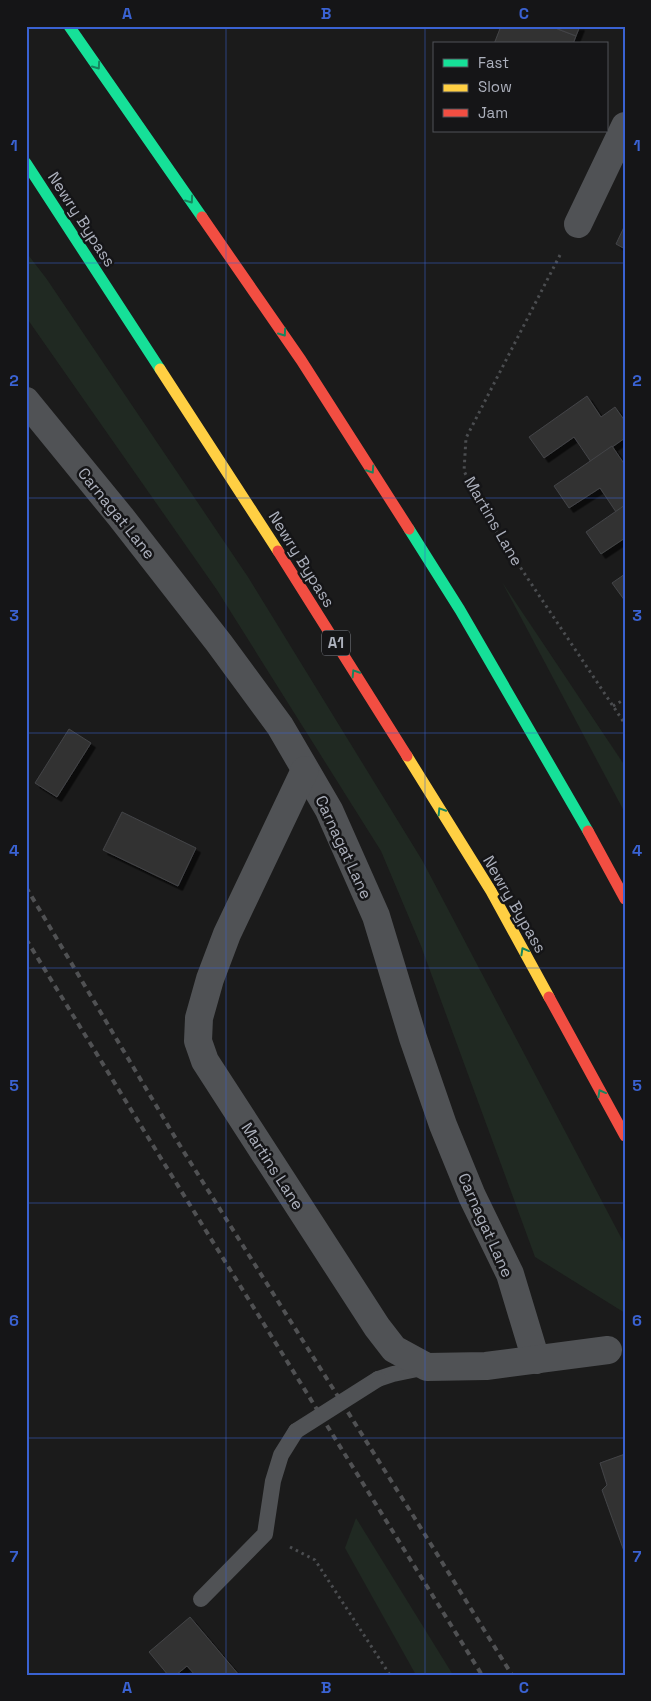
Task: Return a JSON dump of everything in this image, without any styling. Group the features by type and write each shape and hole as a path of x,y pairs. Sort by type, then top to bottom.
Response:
{"highway":[{"path":"69,26 301,360 455,602 600,851 625,899"},
{"name":"Newry Bypass","path":"26,163 265,530 491,891 625,1136"}],"street":[{"path":"578,224 625,126"},
{"name":"Carnagat Lane","path":"26,401 120,516 219,643 280,726 329,810 376,916 413,1038 443,1125 472,1196 510,1274 536,1360"},
{"name":"Martins Lane","path":"306,770 227,934 210,979 199,1018 198,1040 205,1061 377,1327 394,1349 427,1367 486,1366 608,1350"}],"lane":[{"path":"201,1599 265,1534 273,1481 281,1455 296,1431 378,1380 393,1374 427,1367"}],"path":[{"name":"Martins Lane","path":"578,224 560,255 466,438 464,471 490,522 625,724"},
{"path":"613,706 625,699"},
{"path":"265,1534 315,1560 390,1675"}],"shaded area":[{"path":"26,252 46,278 248,577 422,860 625,1245 625,1313 535,1257 421,946 381,851 217,590 26,317"},
{"path":"502,582 625,766 625,813"},
{"path":"356,1518 453,1675 416,1675 345,1548"}],"building":[{"path":"501,26 550,26 576,36 574,42 495,42"},
{"path":"550,26 580,26 576,36"},
{"path":"625,225 625,249 616,244"},
{"path":"587,396 601,417 615,407 625,421 625,438 591,462 574,437 544,458 529,437"},
{"path":"612,446 625,465 625,505 616,512 600,488 569,508 554,486"},
{"path":"625,505 625,538 601,554 586,532"},
{"path":"625,574 625,601 612,583"},
{"path":"69,729 91,743 57,797 35,783"},
{"path":"122,812 196,848 178,886 103,850"},
{"path":"625,1454 625,1554 602,1490 607,1485 600,1463"},
{"path":"190,1617 239,1675 195,1675 187,1666 176,1675 168,1675 149,1652"}],"railway":[{"path":"26,887 182,1149 512,1675"},
{"path":"26,939 482,1675"}],"traffic: fast":[{"path":"69,26 202,217"},
{"path":"26,163 160,369"},
{"path":"409,529 460,610 588,831"}],"traffic: slow":[{"path":"160,369 278,551"},
{"path":"407,756 491,891 549,997"}],"traffic: jam":[{"path":"202,217 301,360 409,529"},
{"path":"278,551 407,756"},
{"path":"588,831 625,899"},
{"path":"549,997 625,1136"}]}
